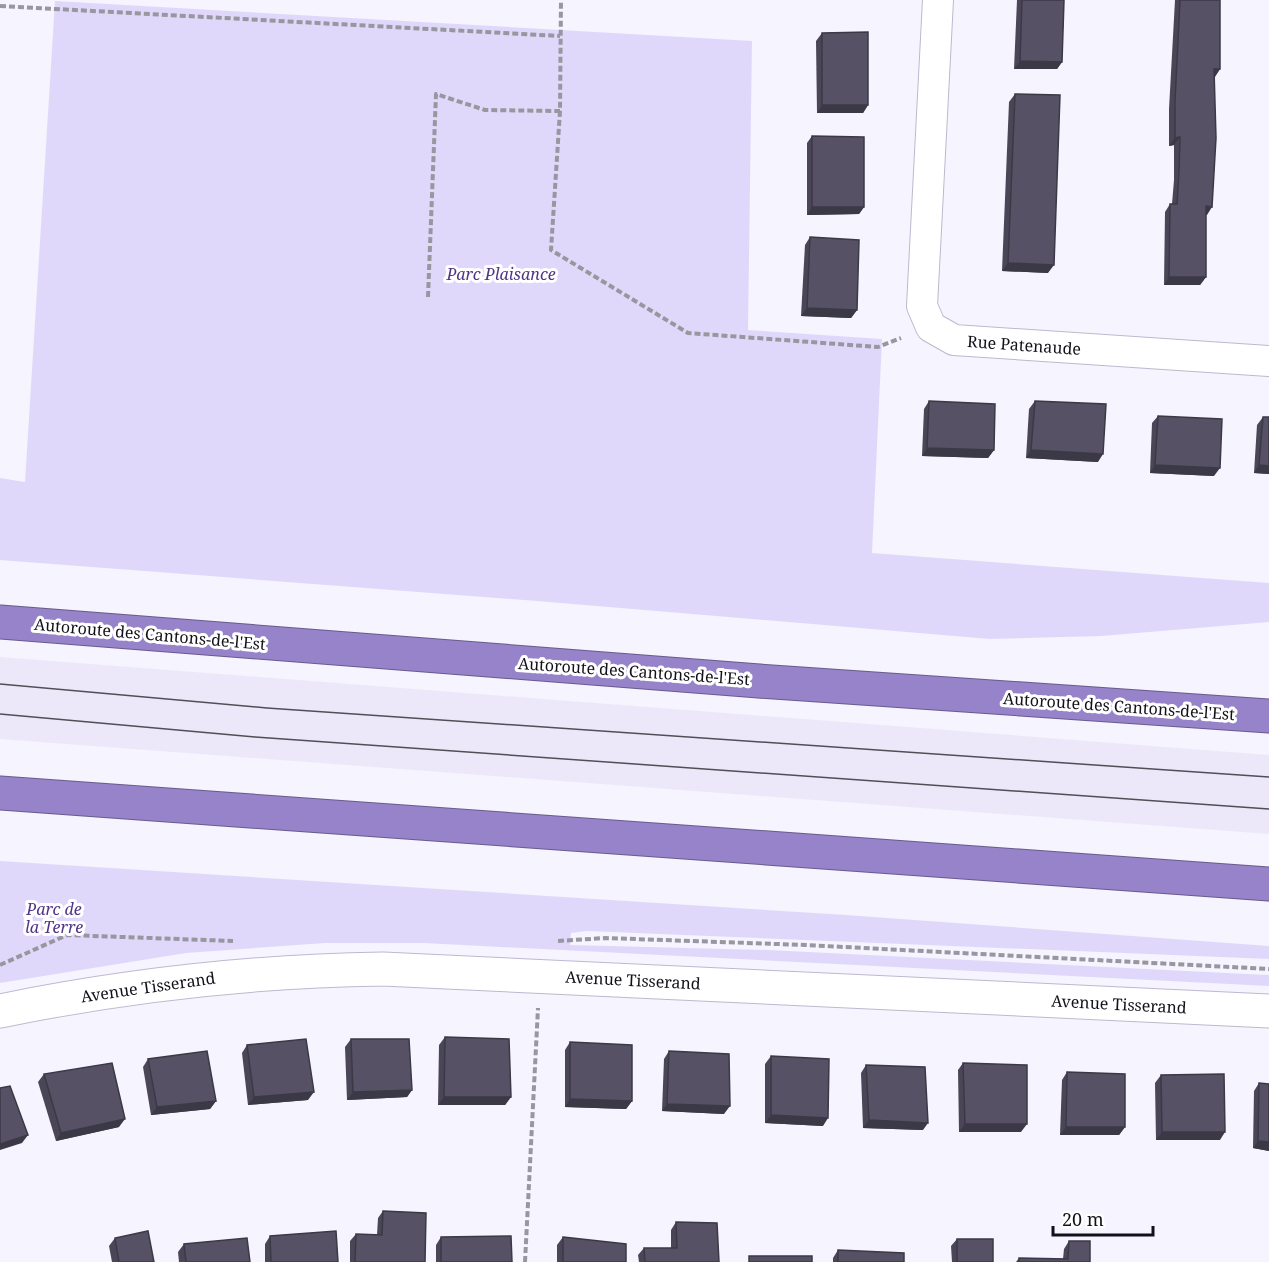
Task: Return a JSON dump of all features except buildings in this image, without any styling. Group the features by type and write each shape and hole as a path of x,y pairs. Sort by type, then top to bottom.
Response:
{"highway":[{"name":"Autoroute des Cantons-de-l'Est","path":"0,622 795,683 1269,716"},
{"path":"0,793 1269,884"}],"street":[{"path":"931,327 922,306 938,0"},
{"name":"Rue Patenaude","path":"931,327 954,340 1269,361"},
{"name":"Avenue Tisserand","path":"0,1011 123,988 204,978 314,970 393,969 1269,1011"}],"path":[{"path":"561,0 560,111 551,250 688,333 878,347 931,327"},
{"path":"0,6 560,36"},
{"path":"428,297 436,93 485,110 560,111"},
{"path":"525,1262 538,1001"}],"shaded area":[{"path":"0,657 1269,755 1269,834 0,739"}],"green space":[{"name":"Parc Plaisance","path":"55,1 752,41 748,330 882,339 872,553 1269,583 1269,622 1101,636 990,639 537,601 0,560 0,478 25,482"},
{"name":"Parc de la Terre","path":"0,861 846,915 1269,946 1269,959 587,931 571,933 570,945 768,950 1269,975 1269,986 424,943 325,943 186,953 0,983"}],"tram line":[{"path":"0,684 267,708 1269,777"},
{"path":"0,714 255,737 1269,809"}]}
